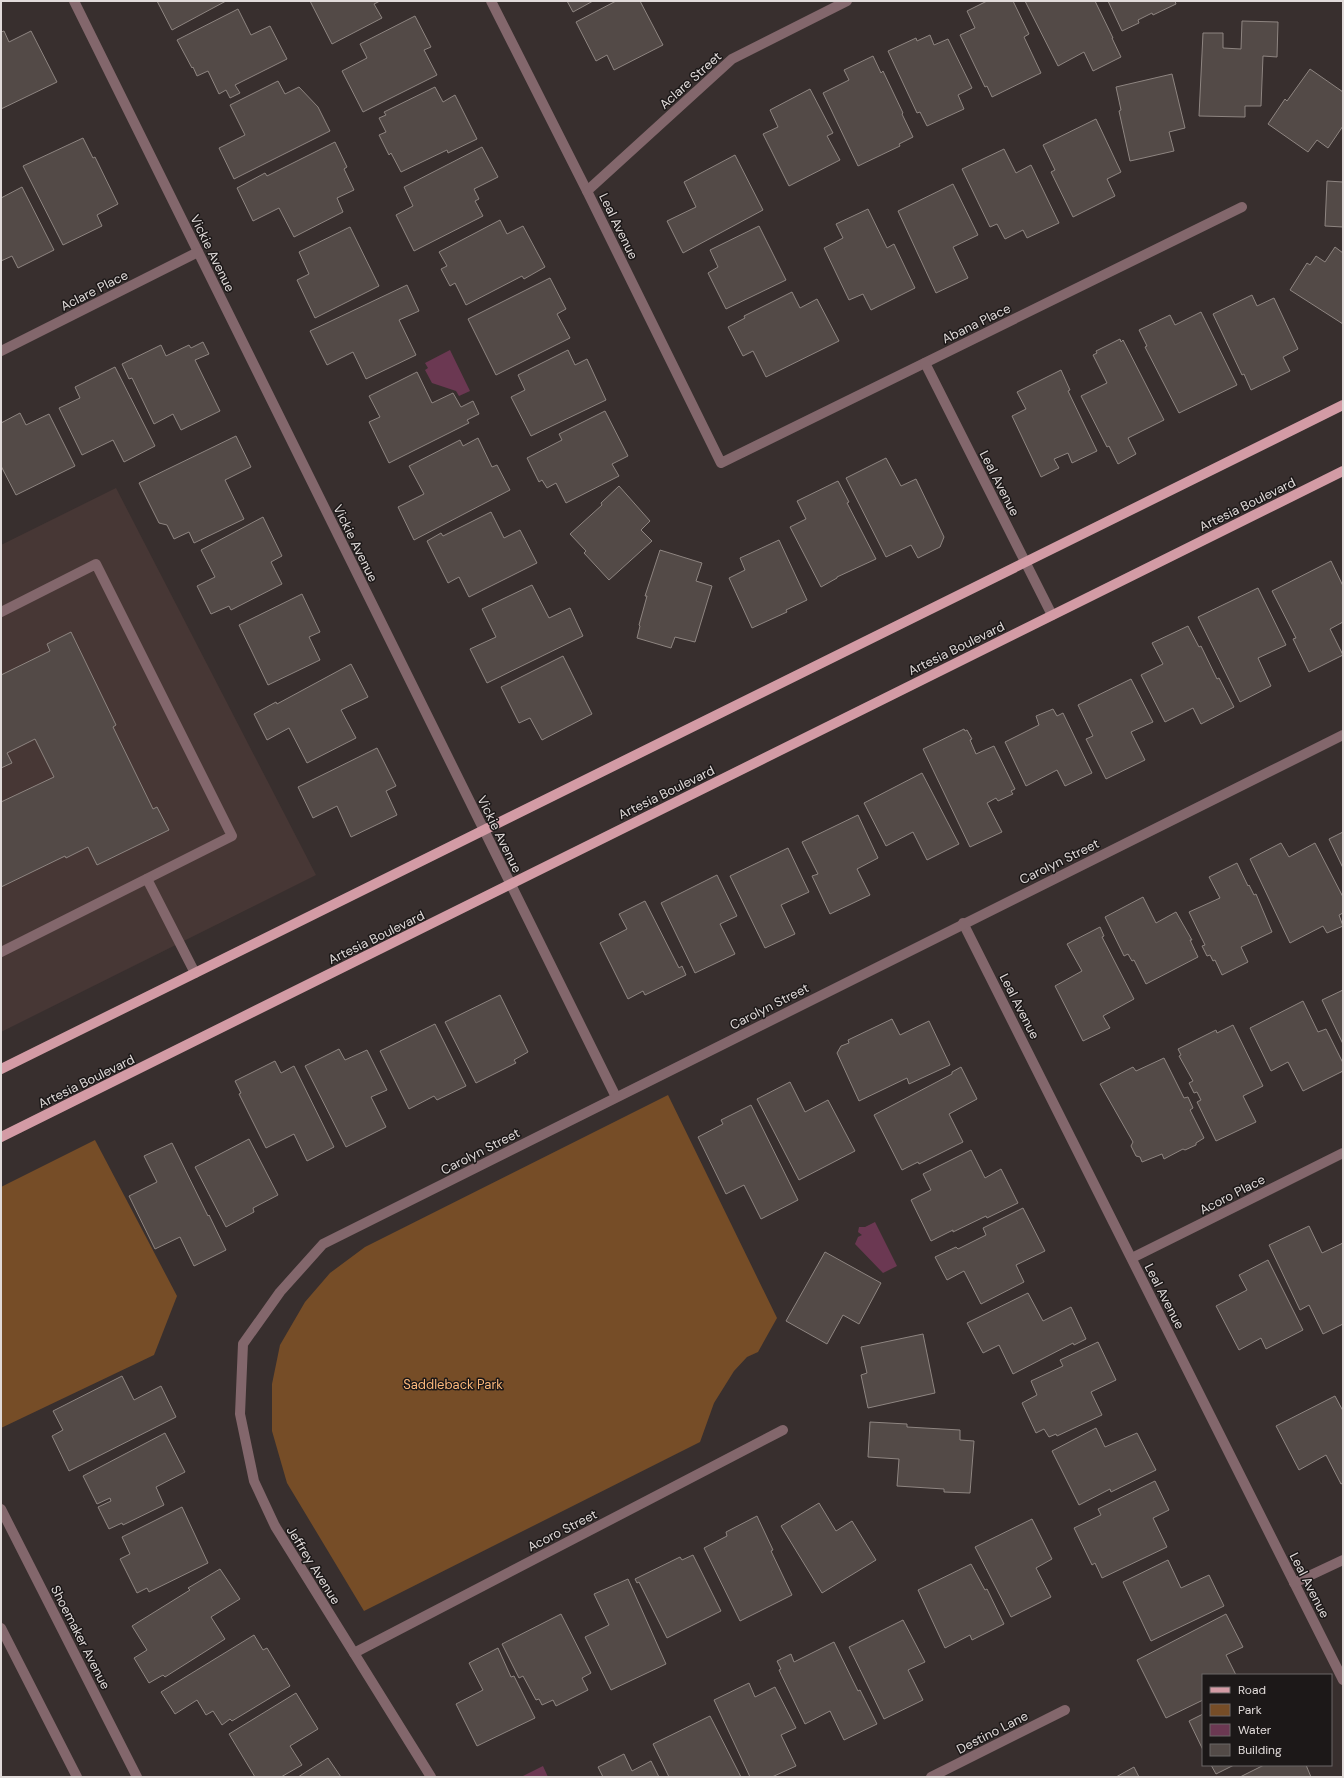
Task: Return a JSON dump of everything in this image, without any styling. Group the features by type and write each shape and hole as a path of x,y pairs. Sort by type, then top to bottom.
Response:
{"main road":[{"path":"1,1069 1343,405"},
{"name":"Artesia Boulevard","path":"1,1138 1343,471"}],"street":[{"name":"Vickie Avenue","path":"74,1 616,1097"},
{"name":"Leal Avenue","path":"491,1 588,191 721,463"},
{"name":"Aclare Street","path":"588,191 732,59 847,1"},
{"name":"Abana Place","path":"721,463 1242,207"},
{"name":"Aclare Place","path":"1,351 198,252"},
{"name":"Leal Avenue","path":"926,363 1052,615"},
{"path":"1,612 96,564 232,836 1,952"},
{"name":"Carolyn Street","path":"242,1344 280,1292 323,1244 963,923 1343,735"},
{"path":"147,879 195,973"},
{"name":"Leal Avenue","path":"963,923 1343,1680"},
{"name":"Acoro Place","path":"1132,1258 1343,1153"},
{"name":"Jeffrey Avenue","path":"242,1344 240,1414 254,1481 275,1526 431,1777"},
{"name":"Acoro Street","path":"354,1653 783,1430"},
{"name":"Shoemaker Avenue","path":"1,1509 137,1777"},
{"path":"1294,1583 1343,1560"},
{"path":"1,1628 77,1777"},
{"name":"Destino Lane","path":"932,1777 1065,1710"}],"shaded area":[{"path":"116,488 316,875 1,1032 1,545"}],"green space":[{"name":"Saddleback Park","path":"668,1095 777,1318 758,1352 747,1357 734,1371 714,1403 700,1442 364,1611 287,1483 272,1431 272,1384 280,1345 305,1302 330,1273 365,1247"},
{"path":"95,1140 177,1296 154,1355 1,1428 1,1187"}],"water":[{"path":"450,350 470,391 459,396 456,391 432,383 425,370 428,368 425,363"},
{"path":"875,1222 897,1266 883,1273 855,1244 858,1237 862,1235 858,1232 859,1227 865,1227"},
{"path":"543,1766 548,1777 521,1777"}],"building":[{"path":"157,1 226,1 172,30"},
{"path":"310,1 380,1 374,4 382,18 332,44"},
{"path":"567,1 593,1 573,12"},
{"path":"616,1 640,1 663,45 614,70 607,55 596,61 576,22"},
{"path":"987,1 1013,1 1029,34 1024,37 1041,73 992,97 987,86 985,87 960,35 975,28 967,11"},
{"path":"1025,1 1095,1 1121,57 1093,71 1084,52 1058,66"},
{"path":"1108,1 1175,1 1176,4 1153,15 1152,13 1138,20 1139,23 1122,31"},
{"path":"238,9 251,35 270,26 287,59 235,85 240,93 230,98 226,90 219,94 208,71 197,76 177,40"},
{"path":"415,16 431,47 424,50 437,75 363,112 342,71 367,58 360,44"},
{"path":"1242,21 1278,22 1277,57 1263,56 1261,106 1245,106 1245,117 1199,116 1203,33 1223,33 1223,48 1241,49"},
{"path":"4,31 9,42 31,31 57,82 1,109 1,32"},
{"path":"930,35 934,45 948,39 972,88 958,95 964,109 927,126 920,112 917,113 888,51 916,38 917,41"},
{"path":"873,56 881,73 883,71 913,137 899,144 900,146 858,166 823,93 849,80 844,70"},
{"path":"1310,69 1343,92 1343,126 1328,148 1317,140 1308,152 1268,124 1285,99 1287,101"},
{"path":"1172,74 1185,128 1169,132 1174,151 1130,161 1119,111 1121,110 1116,87"},
{"path":"278,81 285,94 299,87 318,107 330,131 234,179 219,148 245,135 230,105"},
{"path":"435,87 443,102 455,95 477,139 448,153 447,150 401,172 391,153 389,155 379,135 386,132 379,118 386,115 384,112"},
{"path":"810,89 833,133 827,136 840,160 789,186 763,134 778,127 770,110"},
{"path":"1096,119 1121,172 1107,179 1115,196 1073,217 1051,172 1055,170 1043,145"},
{"path":"83,138 93,158 95,157 118,204 97,215 102,226 63,245 23,166"},
{"path":"335,142 347,167 344,169 354,190 337,198 343,212 294,237 279,208 253,221 237,188 265,173 267,176"},
{"path":"482,147 498,177 474,189 479,199 475,201 483,216 414,251 396,215 413,206 404,187"},
{"path":"1004,149 1016,173 1031,165 1059,223 1027,238 1023,230 1005,239 997,224 990,227 962,169"},
{"path":"735,155 763,210 683,253 667,221 696,207 684,182"},
{"path":"1327,181 1343,182 1343,227 1325,226"},
{"path":"953,184 978,235 953,247 968,278 936,293 898,211"},
{"path":"22,187 54,250 18,268 12,256 1,261 1,198"},
{"path":"868,209 887,248 894,244 915,288 871,310 863,294 849,300 824,248 843,238 836,224"},
{"path":"500,220 507,234 523,226 545,267 524,279 522,276 466,305 455,283 450,286 441,269 447,266 439,252"},
{"path":"759,226 786,280 726,309 708,273 718,267 710,250"},
{"path":"350,227 379,286 315,318 297,280 309,274 299,252"},
{"path":"1335,247 1343,253 1343,324 1290,290 1307,263 1310,265 1316,256 1325,262"},
{"path":"550,278 566,309 557,314 570,338 496,375 468,319"},
{"path":"407,285 419,311 399,320 416,355 366,379 353,352 327,365 310,331"},
{"path":"792,292 800,308 817,299 839,341 766,377 753,351 743,356 728,327 745,318 744,316"},
{"path":"1252,295 1257,306 1274,298 1298,349 1283,357 1290,371 1251,390 1244,374 1242,375 1213,314"},
{"path":"1201,312 1237,385 1179,413 1145,347 1147,346 1139,330 1170,315 1175,325"},
{"path":"1120,339 1121,342 1123,340 1164,420 1128,438 1136,454 1118,464 1109,446 1107,447 1081,396 1107,383 1093,355 1097,353 1096,351"},
{"path":"203,342 209,354 195,360 220,411 181,430 173,414 154,424 132,378 129,379 122,364 161,345 166,356 189,345 191,348"},
{"path":"568,350 575,365 587,359 606,400 531,436 511,397 525,390 518,375"},
{"path":"115,367 155,446 124,462 113,440 82,455 59,408 80,398 75,387"},
{"path":"1061,370 1070,390 1068,391 1097,451 1072,463 1068,453 1054,459 1059,468 1041,477 1012,416 1026,409 1017,392"},
{"path":"417,372 432,403 453,393 461,407 473,401 479,414 467,420 469,423 389,463 369,422 380,417 369,396"},
{"path":"605,411 628,456 612,464 619,476 566,503 556,483 547,488 542,480 539,482 527,458 562,440 559,434"},
{"path":"20,413 26,425 49,414 75,466 16,495 1,466 1,423"},
{"path":"236,436 251,467 225,480 244,519 194,543 189,532 174,539 167,525 159,523 139,483"},
{"path":"478,438 492,467 497,465 510,490 414,540 398,507 424,494 409,466 460,440 463,446"},
{"path":"886,458 901,486 916,479 944,537 940,547 918,558 911,545 886,557 846,478"},
{"path":"838,481 849,502 847,503 876,559 837,577 821,587 790,527 806,519 797,501"},
{"path":"619,486 650,521 641,530 652,541 609,580 584,553 586,551 570,534 602,505 601,503"},
{"path":"491,512 504,538 520,530 537,563 469,597 459,577 448,583 427,541 441,533 443,536"},
{"path":"263,517 282,556 271,562 282,584 231,610 229,606 211,614 197,586 215,577 201,550"},
{"path":"779,540 807,600 786,610 787,612 752,628 729,578 745,570 740,558"},
{"path":"660,550 702,563 696,581 712,586 695,642 675,637 671,648 637,638 647,596 645,596"},
{"path":"1331,561 1343,586 1343,622 1330,629 1343,655 1309,672 1293,639 1296,638 1272,591"},
{"path":"532,585 549,618 570,608 583,636 487,683 470,649 496,637 482,609"},
{"path":"1258,588 1286,645 1258,658 1271,686 1240,702 1198,617"},
{"path":"302,594 320,632 309,637 320,660 268,685 239,625"},
{"path":"1188,626 1199,647 1201,646 1217,679 1219,678 1234,707 1201,724 1193,708 1165,722 1141,675 1163,664 1152,643"},
{"path":"71,632 116,725 113,727 153,809 157,807 169,830 97,865 88,847 66,858 65,856 1,887 1,802 54,777 35,739 7,753 12,763 1,768 1,675 50,651 47,644"},
{"path":"563,656 592,714 542,740 530,718 519,723 501,687"},
{"path":"351,664 368,697 341,710 356,738 307,763 289,728 267,740 254,714 276,702 277,704"},
{"path":"1131,679 1153,722 1131,732 1145,760 1106,779 1086,739 1093,736 1078,705"},
{"path":"1053,709 1057,716 1063,713 1092,773 1065,786 1057,770 1026,786 1005,742 1039,725 1036,716"},
{"path":"964,729 965,731 967,730 972,739 970,740 976,754 994,746 1015,789 1011,791 1013,794 998,801 996,798 987,803 1002,832 970,847 923,749"},
{"path":"377,748 396,786 386,791 397,815 351,837 337,806 313,818 298,787"},
{"path":"922,773 959,844 927,860 913,832 886,846 864,803"},
{"path":"858,815 878,858 857,869 870,895 830,914 812,876 818,874 802,842"},
{"path":"1343,832 1343,868 1329,839"},
{"path":"1281,843 1289,857 1315,843 1343,897 1343,913 1339,915 1343,926 1327,933 1323,926 1290,943 1250,859"},
{"path":"788,848 809,892 781,905 795,934 765,948 730,876"},
{"path":"1237,863 1248,886 1249,885 1254,895 1256,894 1272,932 1241,947 1248,962 1222,975 1215,960 1213,961 1210,955 1207,956 1202,946 1205,945 1189,912 1220,898 1209,877"},
{"path":"717,875 737,916 720,924 735,954 695,973 661,903"},
{"path":"1143,897 1156,923 1176,912 1192,940 1190,940 1198,957 1146,984 1134,960 1132,961 1128,954 1124,956 1105,917"},
{"path":"645,901 679,968 682,966 686,975 645,995 643,991 628,999 600,943 627,929 619,914"},
{"path":"1100,927 1104,936 1102,937 1134,999 1103,1016 1110,1028 1083,1041 1055,986 1082,971 1067,944"},
{"path":"1343,990 1343,1044 1322,1000"},
{"path":"500,995 528,1052 514,1060 516,1063 476,1083 445,1022"},
{"path":"1303,1001 1318,1032 1326,1029 1343,1063 1343,1071 1303,1091 1288,1062 1271,1071 1250,1028"},
{"path":"892,1019 900,1035 929,1021 950,1065 909,1084 907,1078 859,1101 837,1053 841,1046 849,1043 848,1040"},
{"path":"435,1024 466,1086 437,1100 434,1096 409,1109 380,1051"},
{"path":"1233,1025 1263,1086 1243,1096 1256,1122 1216,1141 1197,1102 1201,1100 1197,1092 1194,1093 1189,1083 1193,1081 1179,1056 1181,1055 1178,1049 1216,1030 1217,1033"},
{"path":"339,1049 345,1060 367,1050 387,1090 371,1097 386,1127 346,1147 305,1066"},
{"path":"1164,1058 1184,1098 1188,1097 1193,1108 1190,1110 1204,1138 1196,1143 1196,1145 1185,1150 1183,1149 1164,1159 1162,1154 1142,1162 1140,1157 1136,1156 1131,1146 1133,1142 1100,1084 1133,1067 1136,1071"},
{"path":"275,1061 281,1073 294,1066 334,1147 307,1161 294,1134 266,1148 239,1094 241,1093 235,1081"},
{"path":"961,1067 977,1099 949,1114 963,1142 919,1164 918,1162 902,1170 874,1115 952,1074 952,1072"},
{"path":"790,1082 805,1112 828,1100 855,1151 799,1180 757,1099"},
{"path":"751,1105 798,1200 761,1219 744,1185 726,1194 698,1137 723,1124 721,1120"},
{"path":"249,1139 278,1195 253,1208 254,1212 226,1227 195,1167"},
{"path":"172,1143 226,1250 194,1266 180,1237 155,1249 129,1196 157,1182 144,1156"},
{"path":"971,1150 985,1178 1001,1169 1018,1203 987,1218 986,1216 931,1241 911,1200 931,1190 923,1174"},
{"path":"1023,1208 1045,1251 1016,1265 1024,1282 981,1304 964,1271 947,1280 935,1257 956,1247 958,1249 986,1235 983,1228"},
{"path":"1309,1226 1322,1253 1343,1243 1343,1324 1323,1334 1309,1305 1300,1310 1269,1245"},
{"path":"825,1252 881,1283 859,1324 843,1315 827,1344 786,1321"},
{"path":"1268,1260 1303,1330 1266,1349 1261,1338 1239,1350 1216,1306 1247,1290 1239,1275"},
{"path":"1028,1293 1043,1321 1071,1307 1086,1339 1074,1345 1073,1343 1013,1374 999,1345 983,1353 967,1323"},
{"path":"923,1334 935,1393 868,1408 861,1375 867,1373 861,1347"},
{"path":"1098,1342 1116,1380 1091,1392 1102,1415 1057,1436 1056,1434 1049,1437 1044,1429 1036,1433 1022,1403 1037,1395 1031,1381 1063,1366 1060,1360"},
{"path":"122,1376 134,1400 161,1386 176,1417 69,1471 52,1436 63,1430 53,1411"},
{"path":"1335,1396 1343,1411 1343,1483 1341,1484 1326,1455 1299,1470 1276,1426"},
{"path":"870,1422 907,1424 907,1427 960,1430 960,1440 974,1441 970,1493 944,1492 944,1489 897,1486 899,1459 868,1457"},
{"path":"1096,1428 1105,1447 1137,1433 1156,1470 1111,1492 1110,1489 1079,1505 1052,1451"},
{"path":"165,1433 185,1472 156,1487 164,1505 123,1525 122,1523 109,1529 98,1507 111,1501 110,1498 97,1504 83,1476"},
{"path":"1155,1481 1169,1510 1153,1518 1167,1547 1102,1578 1095,1563 1092,1565 1074,1528 1101,1515 1098,1509"},
{"path":"819,1503 836,1531 852,1521 876,1560 822,1593 781,1526"},
{"path":"182,1507 208,1563 149,1592 147,1588 137,1593 120,1559 130,1554 122,1537"},
{"path":"757,1516 773,1550 771,1551 792,1595 740,1621 704,1548 727,1536 726,1532"},
{"path":"1032,1519 1052,1559 1036,1568 1051,1597 1011,1617 975,1547"},
{"path":"693,1555 721,1611 667,1638 639,1582 637,1583 635,1579 680,1557 682,1560"},
{"path":"1168,1560 1181,1588 1209,1575 1224,1606 1151,1641 1123,1582"},
{"path":"971,1564 985,1590 987,1589 1004,1624 972,1640 970,1635 945,1648 918,1590"},
{"path":"220,1569 240,1599 211,1617 225,1639 165,1677 163,1675 149,1683 134,1658 147,1650 132,1626 190,1590 188,1588"},
{"path":"628,1579 666,1664 611,1690 585,1637 609,1625 594,1594"},
{"path":"561,1614 591,1673 582,1678 588,1690 556,1706 553,1700 542,1705 539,1699 536,1700 523,1676 519,1678 502,1644"},
{"path":"1226,1614 1243,1647 1226,1655 1236,1674 1202,1674 1202,1700 1166,1718 1137,1660"},
{"path":"903,1620 925,1662 908,1670 923,1700 884,1719 849,1647"},
{"path":"254,1635 263,1650 267,1648 290,1686 232,1721 230,1719 222,1725 213,1711 206,1715 197,1700 175,1714 161,1692"},
{"path":"834,1642 858,1691 860,1690 877,1724 844,1740 830,1711 805,1724 779,1670 781,1669 777,1661 791,1654 794,1662"},
{"path":"498,1648 511,1677 514,1676 535,1718 477,1746 456,1704 483,1690 469,1663"},
{"path":"749,1683 755,1697 775,1687 796,1728 781,1735 796,1766 772,1777 750,1777 714,1700"},
{"path":"296,1693 318,1729 290,1746 302,1765 281,1777 255,1777 229,1734"},
{"path":"1202,1714 1202,1748 1189,1721"},
{"path":"710,1716 741,1777 669,1777 653,1744"},
{"path":"624,1754 632,1771 651,1761 659,1777 603,1777 598,1767"},
{"path":"328,1758 341,1777 298,1777"},
{"path":"1212,1766 1232,1766 1216,1774"},
{"path":"1262,1766 1306,1766 1311,1777 1240,1777"},
{"path":"1134,1767 1139,1777 1116,1777"}]}
